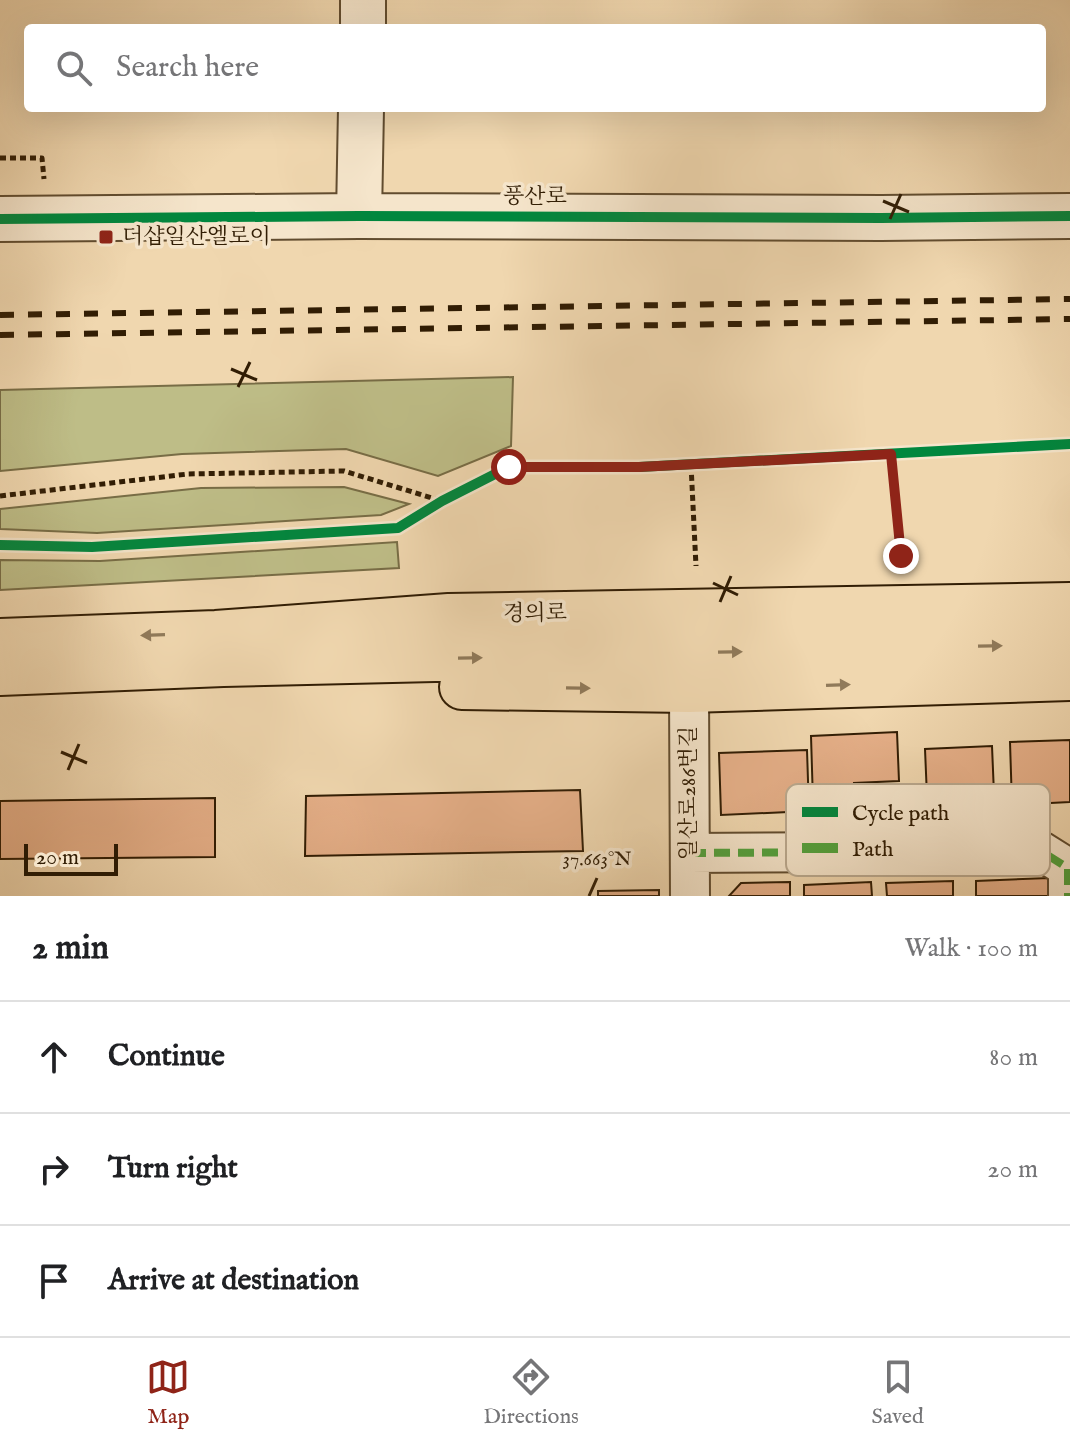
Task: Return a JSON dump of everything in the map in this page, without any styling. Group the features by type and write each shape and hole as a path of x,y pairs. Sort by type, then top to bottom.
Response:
{"main road":[{"path":"1070,585 690,587 261,616 219,648 307,685 689,690 1070,678"},
{"name":"경의로","path":"0,673 219,648 449,616 1070,605"},
{"name":"경의로","path":"0,641 219,648 1070,644"}],"street":[{"path":"363,0 363,24"},
{"path":"359,216 361,112"},
{"name":"풍산로","path":"0,219 1070,216"},
{"name":"일산로286번길","path":"689,690 690,896"},
{"path":"690,853 786,852"},
{"path":"1050,857 1068,868 1068,896"}],"path":[{"path":"0,158 42,158 44,179"},
{"path":"875,455 906,453"},
{"path":"891,454 901,556"},
{"path":"678,465 707,464"},
{"path":"691,465 696,566"},
{"path":"0,496 188,474 344,471 442,501"},
{"path":"431,508 456,494"}],"shaded area":[{"path":"513,377 511,446 438,476 346,449 182,454 0,471 0,390"},
{"path":"344,487 409,504 381,515 97,533 0,529 0,509 201,488"},
{"path":"397,542 399,568 0,590 0,560 100,561"}],"building":[{"path":"897,732 899,781 812,784 811,736"},
{"path":"1070,740 1070,802 1050,803 1050,784 1011,784 1010,742"},
{"path":"992,746 994,784 926,784 925,749"},
{"path":"807,750 808,784 786,784 786,812 721,815 719,753"},
{"path":"580,790 583,851 305,856 306,796"},
{"path":"215,798 215,857 0,859 0,801"},
{"path":"1049,878 1050,896 976,896 976,881"},
{"path":"953,881 953,896 887,896 886,883"},
{"path":"790,882 790,896 729,896 741,883"},
{"path":"871,882 872,896 804,896 804,885"},
{"path":"659,890 659,896 598,896 598,891"}],"railway":[{"path":"0,315 1070,299"},
{"path":"0,335 1070,319"}],"marked path":[{"path":"690,853 786,852"},
{"path":"1050,857 1068,868 1068,896"}],"cycle path":[{"path":"0,219 1070,216"},
{"path":"0,545 92,547 398,528 442,501 509,467 639,467 1070,444"}],"place":[{"name":"더샵일산엘로이","path":"106,237"}],"route":[{"path":"509,467 639,467 891,454 901,556"}]}
